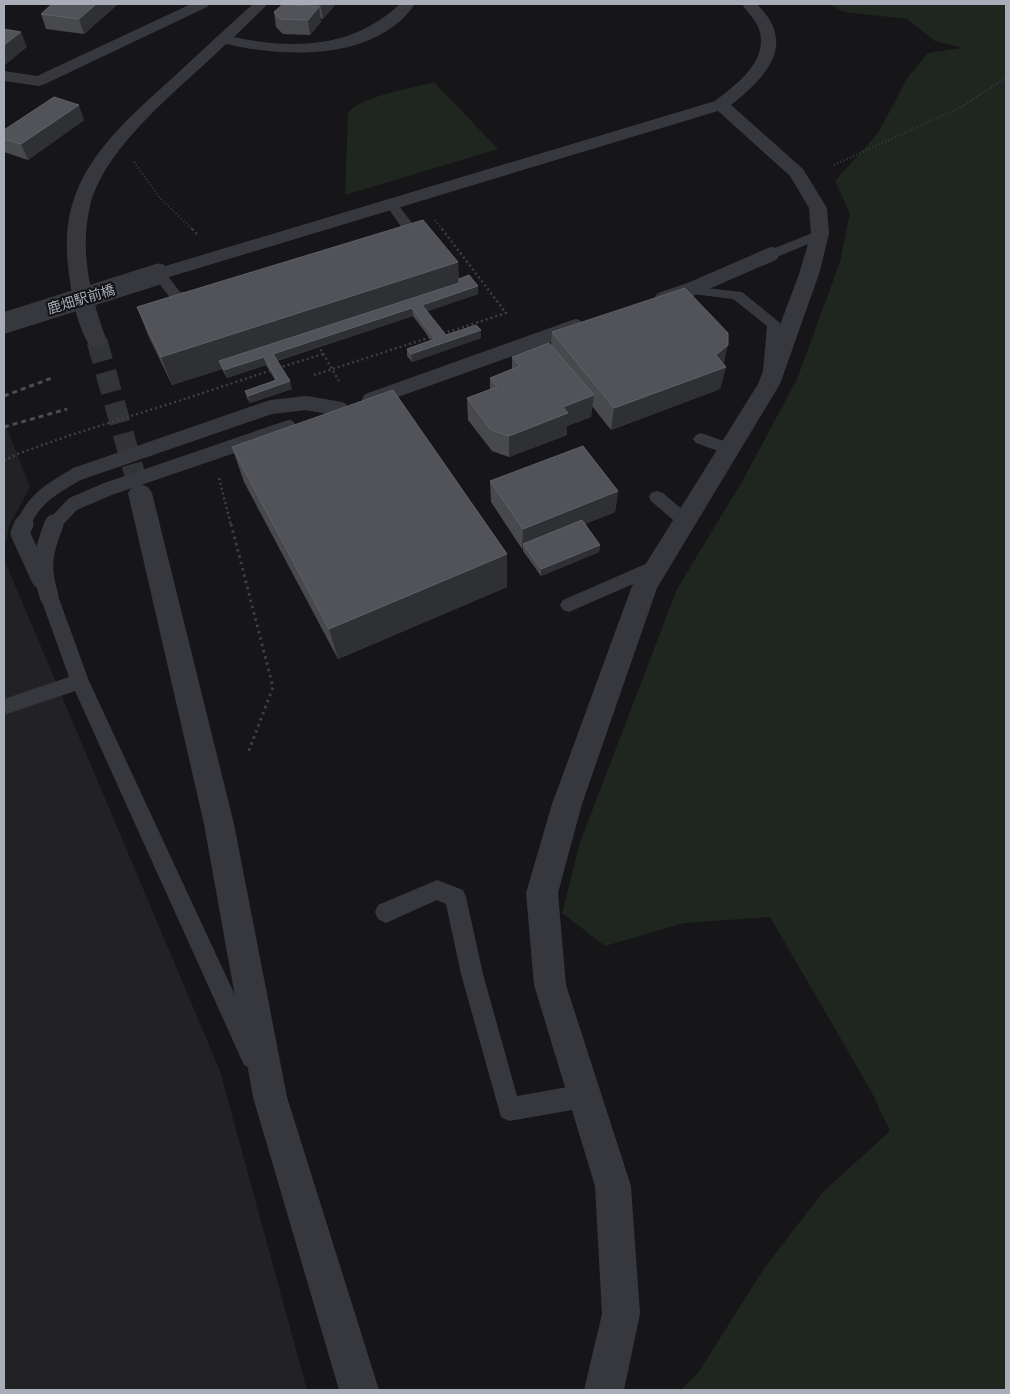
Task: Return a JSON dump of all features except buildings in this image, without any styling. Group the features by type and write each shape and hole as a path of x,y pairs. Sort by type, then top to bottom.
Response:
{"street":[{"path":"4,76 39,81 202,4"},
{"path":"96,341 87,314 76,266 77,228 92,179 109,151 128,128 261,4"},
{"path":"223,39 271,48 313,48 332,45 360,38 380,28 397,17 408,4"},
{"path":"604,1390 621,1314 613,1186 550,985 542,893 567,804 645,586 769,384 809,274 820,234 818,208 797,173 721,105 757,72 768,53 769,34 763,20 749,4"},
{"name":"鹿畑駅前橋","path":"4,323 159,274 721,105"},
{"path":"140,493 173,624 219,824 270,1097 360,1390"}],"lane":[{"path":"382,239 410,230 392,205"},
{"path":"652,302 689,290 820,234"},
{"path":"159,274 176,296 200,297 208,294"},
{"path":"689,290 737,295 774,325 769,384"},
{"path":"270,1097 80,680 44,579 44,550 54,523 73,504 108,489 586,323"},
{"path":"49,596 20,533 29,511 49,490 77,474 111,461 271,407 292,402 315,403 341,409"},
{"path":"701,439 729,449"},
{"path":"657,497 685,521"},
{"path":"569,605 657,566"},
{"path":"4,707 80,680"},
{"path":"4,712 29,704 40,695"},
{"path":"386,912 437,890 455,897 472,974 509,1109 584,1096"}],"path":[{"path":"834,165 961,107 1006,78"},
{"path":"133,161 169,210 205,241"},
{"path":"432,216 506,313 442,334"},
{"path":"332,370 433,337"},
{"path":"313,338 342,384"},
{"path":"4,461 17,454 74,434 323,354"},
{"path":"218,475 273,686 248,752"}],"shaded area":[{"path":"828,4 1006,4 1006,1390 681,1390 698,1373 765,1267 823,1192 890,1131 870,1089 770,917 684,923 605,946 562,913 579,845 677,589 743,480 797,379 840,262 850,213 835,181 878,133 908,77 928,53 962,48 935,41 907,19 844,12"},
{"path":"434,82 498,149 345,195 348,113 355,107 375,97"},
{"path":"5,424 30,487 9,526 4,550"},
{"path":"4,559 220,1071 307,1390 4,1390"}],"tunnel":[{"path":"97,341 140,493"}],"railway":[{"path":"4,396 52,378"},
{"path":"4,427 67,409"}]}
